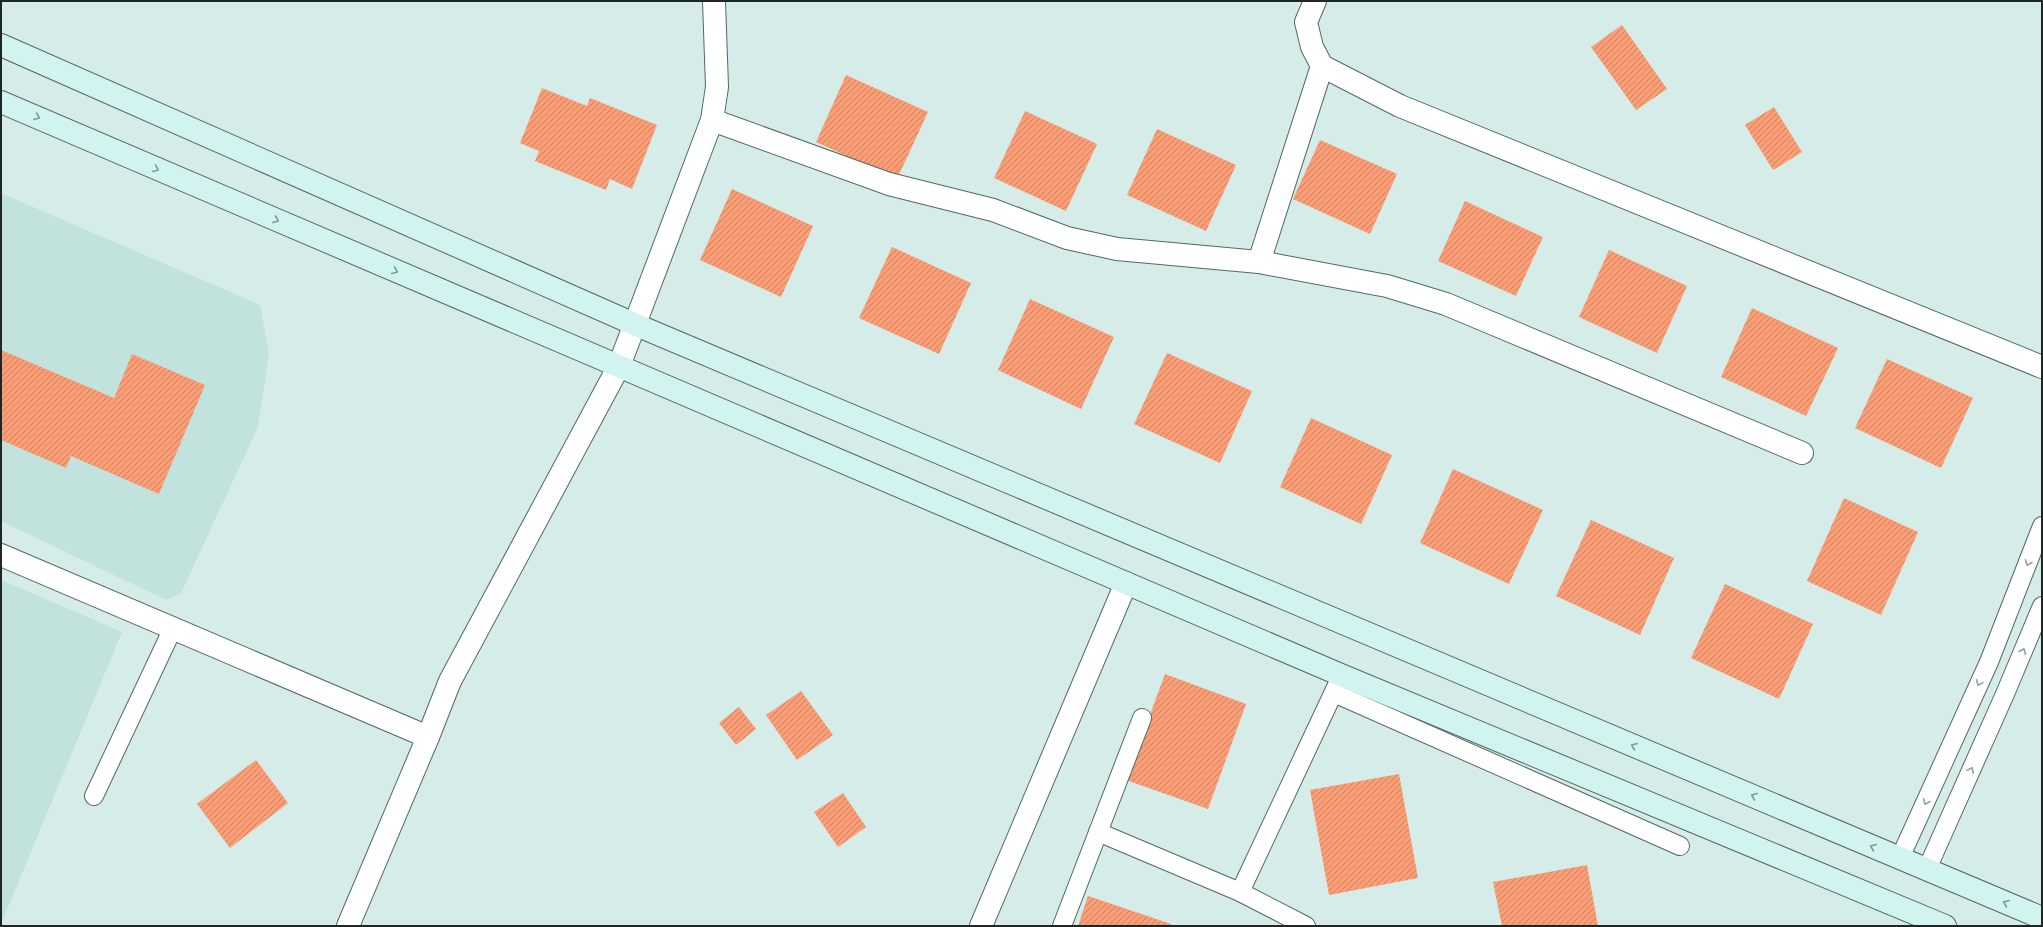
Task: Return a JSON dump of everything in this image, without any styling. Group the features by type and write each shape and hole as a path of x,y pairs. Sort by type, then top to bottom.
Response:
{"street":[{"path":"348,926 428,737 450,681 619,366 712,120 717,87 714,1"},
{"path":"1315,1 1306,22 1312,48 1322,66 1400,106 2042,367"},
{"path":"1,45 634,324 2042,918"},
{"path":"1259,262 1322,66"},
{"path":"1,102 1126,583 1338,684 1945,926"},
{"path":"712,120 889,184 993,210 1067,238 1117,249 1259,262 1388,286 1446,304 1802,454"},
{"path":"1,555 428,737"},
{"path":"981,926 1126,583"}],"lane":[{"path":"1900,858 1989,662 2042,526"},
{"path":"1927,869 2002,701 2042,606"},
{"path":"94,796 173,628"},
{"path":"1240,892 1338,684 1680,846"},
{"path":"1062,926 1142,718"},
{"path":"1098,832 1240,892 1306,926"}],"shaded area":[{"path":"1,193 260,305 269,354 258,427 181,593 166,600 1,521"},
{"path":"1,580 122,632 1,924"}],"building":[{"path":"1622,25 1667,89 1636,110 1591,47"},
{"path":"846,75 928,112 897,179 816,142"},
{"path":"542,88 587,106 590,98 657,125 632,189 610,179 606,190 535,161 539,151 520,143"},
{"path":"1774,107 1802,152 1773,170 1745,125"},
{"path":"1025,111 1097,144 1066,211 994,178"},
{"path":"1157,129 1236,165 1206,231 1127,195"},
{"path":"1320,140 1397,174 1370,234 1293,199"},
{"path":"732,189 813,226 781,297 700,260"},
{"path":"1465,201 1543,237 1516,296 1438,261"},
{"path":"892,247 971,283 939,354 859,318"},
{"path":"1609,250 1687,286 1657,353 1579,317"},
{"path":"1030,299 1114,337 1081,409 998,370"},
{"path":"1752,308 1838,348 1806,416 1721,377"},
{"path":"1,350 114,398 132,354 205,385 159,494 71,456 66,468 1,440"},
{"path":"1167,353 1252,391 1220,463 1134,424"},
{"path":"1887,359 1973,398 1941,468 1855,428"},
{"path":"1311,418 1392,455 1361,524 1280,487"},
{"path":"1453,469 1543,510 1509,584 1420,543"},
{"path":"1844,498 1918,532 1881,615 1807,581"},
{"path":"1591,520 1674,558 1640,635 1556,596"},
{"path":"1725,584 1813,624 1779,699 1691,658"},
{"path":"1165,674 1246,704 1208,809 1126,780"},
{"path":"801,691 833,735 797,760 766,715"},
{"path":"739,707 756,729 736,745 719,723"},
{"path":"256,760 288,803 230,848 197,804"},
{"path":"1399,774 1418,878 1329,895 1310,790"},
{"path":"843,793 866,827 838,847 814,812"},
{"path":"1587,865 1598,926 1502,926 1493,882"},
{"path":"1088,896 1171,924 1171,926 1078,926"}]}
